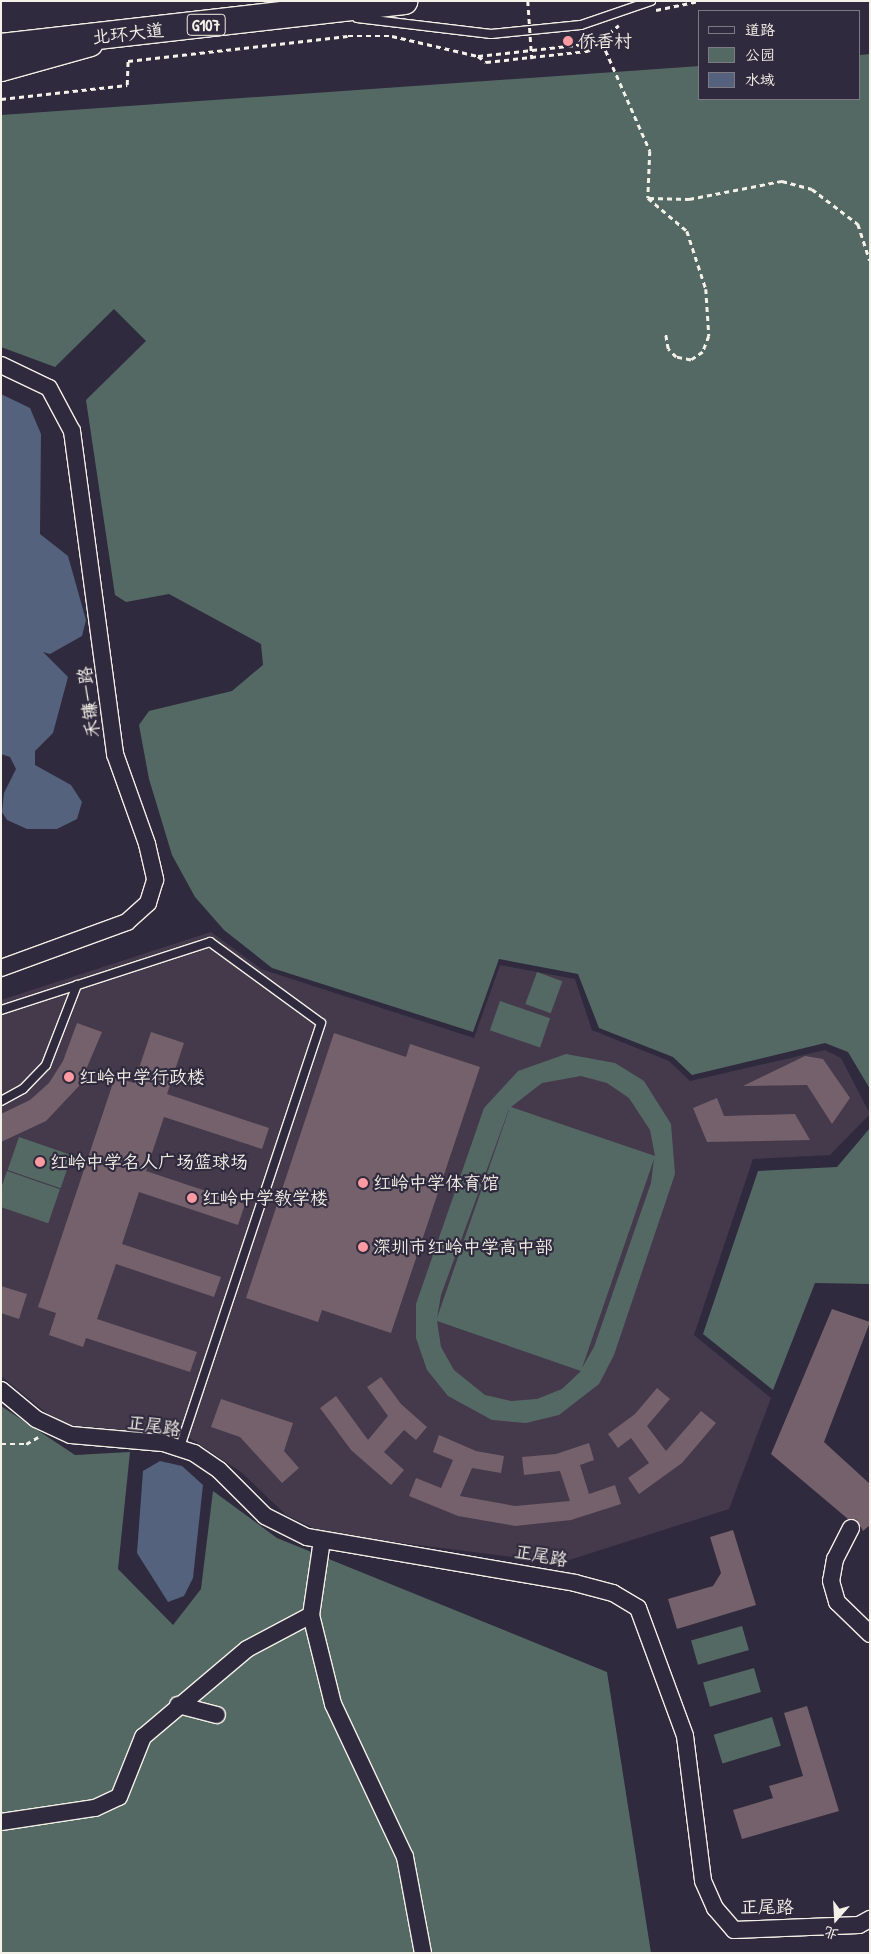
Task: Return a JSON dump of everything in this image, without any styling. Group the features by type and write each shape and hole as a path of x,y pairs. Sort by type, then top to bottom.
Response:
{"highway":[{"name":"北环大道","path":"1,47 305,14 404,1"}],"main road":[{"path":"1,68 107,36"}],"street":[{"name":"禾镰一路","path":"1,365 49,388 72,432 115,754 148,844 154,880 148,903 126,922 1,968"},
{"name":"正尾路","path":"1,1390 53,1428 89,1439 180,1448 219,1470 278,1525 322,1540 575,1583 613,1593 638,1608 685,1736 703,1881 715,1908 734,1930 859,1925 870,1920"},
{"path":"850,1528 835,1559 831,1581 837,1602 870,1634"},
{"path":"322,1540 311,1615 334,1704 405,1857 423,1953"},
{"path":"1,1822 95,1808 119,1797 143,1737 178,1705 247,1649 311,1615"},
{"path":"178,1705 218,1715"}],"lane":[{"path":"305,14 399,21 491,34 582,25 650,1"},
{"path":"1,1010 210,942 321,1023 180,1448"},
{"path":"1,1100 27,1086 46,1065 77,985"}],"path":[{"path":"528,1 532,59"},
{"path":"654,11 699,1"},
{"path":"478,56 486,62 532,59 588,51 627,22"},
{"path":"1,99 127,85 128,61 348,36 392,36 478,56 602,42"},
{"path":"602,42 650,151 648,198"},
{"path":"648,198 689,200 782,181 812,188 858,224 870,260"},
{"path":"648,198 687,231 706,289 709,336 703,352 691,360 676,357 668,349 665,332"},
{"path":"1,1444 26,1444 53,1428"}],"shaded area":[{"name":"深圳市红岭中学高中部","path":"211,932 261,969 474,1038 500,965 575,979 592,1030 669,1061 690,1081 825,1050 841,1058 870,1114 830,1155 753,1159 694,1335 771,1398 729,1509 560,1563 324,1533 286,1515 241,1472 187,1436 67,1425 55,1420 1,1376 1,1000"}],"green space":[{"path":"870,54 870,1089 848,1052 825,1043 692,1075 673,1057 599,1028 578,974 499,959 473,1032 272,968 224,930 195,897 172,855 149,779 139,725 149,711 232,691 263,665 261,644 169,594 126,602 115,595 86,400 146,341 114,309 55,367 1,347 1,115 698,66 698,100 861,100 861,55"},
{"path":"537,972 562,981 551,1013 525,1004"},
{"path":"500,1001 550,1018 540,1048 490,1030"},
{"path":"566,1054 615,1063 644,1081 671,1124 675,1174 614,1355 599,1384 559,1415 526,1423 492,1420 448,1396 427,1370 416,1338 416,1304 484,1108 518,1071","holes":["581,1076 607,1083 629,1098 650,1130 655,1156 511,1107 542,1083","509,1109 437,1318 441,1295","654,1159 651,1183 594,1347 582,1368","437,1321 581,1371 562,1389 537,1399 511,1401 485,1395 454,1370 441,1347"]},
{"path":"870,1128 870,1284 815,1283 773,1390 703,1334 758,1171 837,1167"},
{"name":"红岭中学名人广场篮球场","path":"19,1137 72,1155 61,1188 8,1170"},
{"name":"红岭中学名人广场篮球场","path":"7,1171 60,1189 48,1223 1,1207 1,1188"},
{"path":"1,1406 75,1455 130,1452 118,1569 173,1625 201,1589 213,1491 277,1538 607,1672 651,1953 1,1953"},
{"path":"742,1626 749,1650 698,1665 691,1641"},
{"path":"754,1668 761,1692 710,1707 703,1683"},
{"path":"772,1717 781,1746 722,1764 714,1735"}],"water":[{"path":"1,394 30,408 41,434 40,534 68,556 86,620 82,636 50,654 43,652 68,677 53,733 35,751 35,765 71,785 82,802 77,819 57,829 27,829 7,820 2,812 4,793 16,769 10,757 1,754"},
{"path":"160,1461 182,1466 203,1485 193,1578 184,1596 168,1602 137,1553 143,1471"}],"building":[{"name":"红岭中学行政楼","path":"77,1023 102,1032 79,1086 46,1121 1,1142 1,1114 30,1100 49,1083 63,1061"},
{"name":"红岭中学教学楼","path":"151,1032 184,1043 167,1094 269,1128 262,1149 164,1117 146,1171 245,1204 238,1225 139,1192 122,1244 221,1277 214,1297 116,1264 97,1319 197,1352 190,1372 86,1338 83,1347 49,1335 56,1313 38,1307 115,1077 134,1083"},
{"name":"红岭中学体育馆","path":"334,1033 406,1057 410,1044 480,1067 391,1333 322,1310 318,1322 246,1298"},
{"path":"805,1056 823,1059 850,1098 832,1124 807,1085 743,1086"},
{"path":"717,1098 724,1116 795,1114 810,1140 707,1142 693,1108"},
{"path":"1,1286 27,1294 19,1319 1,1313"},
{"path":"832,1309 870,1322 824,1442 870,1484 870,1525 863,1531 856,1519 848,1519 771,1454"},
{"path":"381,1377 401,1404 427,1427 416,1440 404,1430 384,1452 404,1470 391,1485 351,1450 320,1408 336,1396 368,1440 388,1416 367,1387"},
{"path":"657,1388 670,1399 647,1426 666,1451 701,1411 716,1423 682,1463 639,1494 628,1478 649,1463 631,1438 618,1448 608,1434 635,1414"},
{"path":"221,1399 293,1423 284,1451 299,1468 282,1483 240,1437 211,1427"},
{"path":"439,1435 476,1451 504,1456 501,1473 472,1468 460,1496 515,1506 570,1501 560,1471 524,1475 522,1457 556,1454 589,1443 594,1460 580,1465 589,1494 615,1485 621,1504 571,1520 515,1526 458,1516 409,1496 416,1478 441,1488 453,1460 433,1452"},
{"path":"733,1530 756,1605 677,1629 668,1599 713,1586 721,1573 710,1537"},
{"path":"807,1706 839,1811 742,1839 733,1810 773,1798 769,1786 803,1776 784,1713"}],"place":[{"name":"侨香村","path":"568,41"},
{"name":"红岭中学行政楼","path":"69,1077"},
{"name":"红岭中学名人广场篮球场","path":"40,1162"},
{"name":"红岭中学体育馆","path":"363,1183"},
{"name":"红岭中学教学楼","path":"192,1198"},
{"name":"深圳市红岭中学高中部","path":"363,1247"}]}
